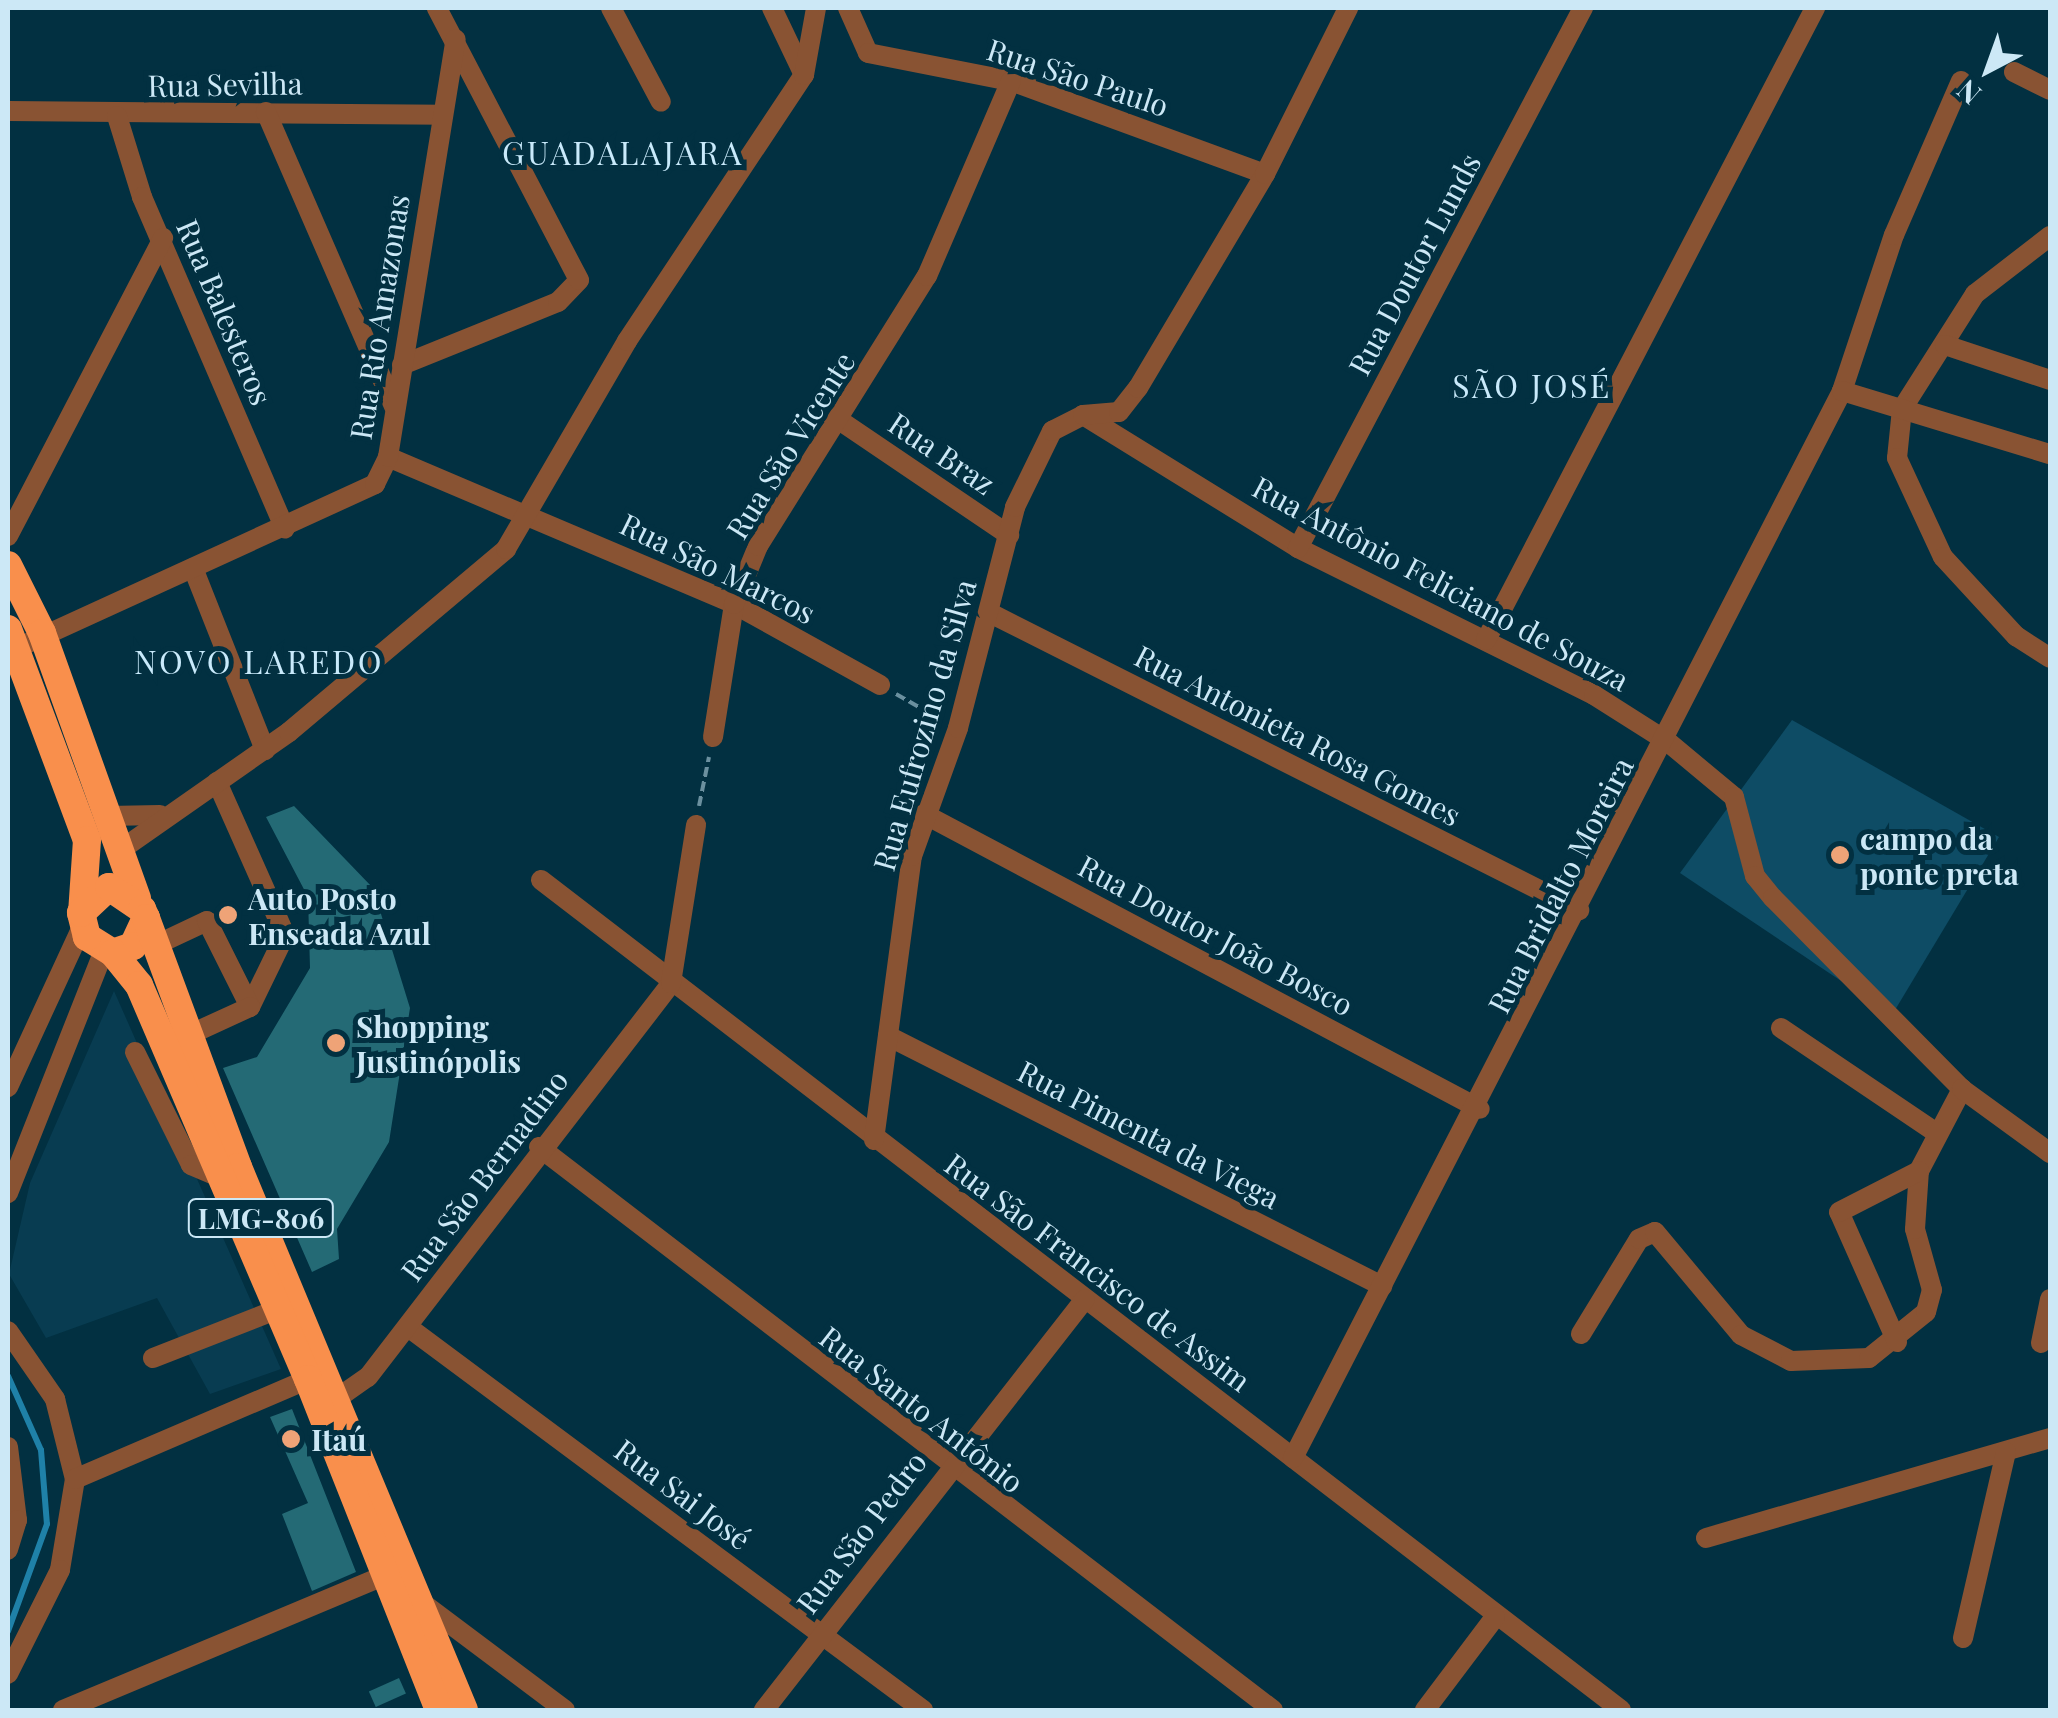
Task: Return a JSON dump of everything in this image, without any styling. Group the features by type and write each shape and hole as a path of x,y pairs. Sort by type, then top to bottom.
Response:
{"highway":[{"name":"LMG-806","path":"8,565 42,633 122,849 222,1178 308,1379 439,1710"},
{"path":"12,639 87,840 82,920"},
{"path":"82,920 110,887 146,921 133,946 109,952"},
{"name":"LMG-806","path":"82,920 177,1040 340,1397 464,1710"}],"street":[{"path":"402,366 558,302 578,280 456,39 436,8"},
{"path":"611,8 661,102"},
{"path":"772,8 804,74"},
{"path":"122,849 160,815 265,750 506,549 533,514 627,341 804,74 816,8"},
{"name":"Rua São Paulo","path":"848,8 868,53 1011,81 1264,174"},
{"path":"1083,415 1119,412 1138,388 1264,174 1348,8"},
{"name":"Rua Doutor Lunds","path":"1298,548 1583,8"},
{"path":"1486,640 1816,8"},
{"name":"Rua Rio Amazonas","path":"12,639 42,633 355,500 388,457 456,39"},
{"path":"2014,72 2050,90"},
{"name":"Rua São Vicente","path":"713,738 734,604 758,546 842,422 927,276 1011,81"},
{"name":"Rua Bridalto Moreira","path":"1294,1458 1382,1286 1480,1109 1842,391 1894,235 1961,81"},
{"name":"Rua Sevilha","path":"8,111 117,116 266,112 443,116"},
{"path":"266,112 394,406"},
{"name":"Rua Balesteros","path":"117,116 162,238 284,530"},
{"path":"2050,236 1975,294 1902,409 1897,458 1943,558 2016,636 2050,658"},
{"path":"8,536 162,238"},
{"path":"1946,345 2050,380"},
{"path":"1842,391 2050,454"},
{"name":"Rua Antônio Feliciano de Souza","path":"1083,415 1298,548 1486,640 1668,742 1734,797 1754,876 1773,898 1962,1088 2050,1153"},
{"name":"Rua Eufrozino da Silva","path":"874,1140 924,814 958,728 1009,535 1052,432 1083,415"},
{"name":"Rua Braz","path":"842,422 1009,535"},
{"name":"Rua São Marcos","path":"388,457 533,514 734,604 880,685"},
{"path":"194,568 265,750"},
{"name":"Rua Antonieta Rosa Gomes","path":"990,613 1579,910"},
{"path":"177,1040 250,1008 285,935 217,782"},
{"name":"Rua Doutor João Bosco","path":"924,814 1480,1109"},
{"path":"108,816 160,815"},
{"path":"671,983 696,825"},
{"name":"Rua São Francisco de Assim","path":"541,880 874,1140 1621,1710"},
{"path":"8,1087 82,920"},
{"path":"146,921 207,921 250,1008"},
{"path":"8,1192 109,952"},
{"name":"Rua São Bernadino","path":"340,1397 408,1326 540,1148 671,983"},
{"path":"1781,1028 1935,1132"},
{"name":"Rua Pimenta da Viega","path":"888,1036 1382,1286"},
{"path":"135,1052 191,1165 222,1178"},
{"path":"1581,1334 1646,1232 1741,1336 1791,1361 1869,1358 1896,1342 1926,1312 1932,1290 1915,1228 1920,1171 1935,1132 1962,1088"},
{"name":"Rua Santo Antônio","path":"540,1148 948,1468 1273,1710"},
{"path":"1896,1342 1839,1212 1920,1171"},
{"name":"Rua São Pedro","path":"764,1710 948,1468 1085,1299"},
{"path":"2041,1343 2050,1299"},
{"path":"153,1358 278,1309"},
{"name":"Rua Sai José","path":"408,1326 922,1710"},
{"path":"8,1331 55,1398 75,1478 60,1570 8,1674"},
{"path":"75,1478 308,1379"},
{"path":"1706,1538 2050,1438"},
{"path":"8,1447 18,1520 8,1550"},
{"path":"1963,1638 2006,1452"},
{"path":"63,1710 385,1575"},
{"path":"421,1602 564,1710"},
{"path":"1426,1710 1495,1617"}],"path":[{"path":"880,685 958,728"},
{"path":"696,825 713,738"}],"shaded area":[{"name":"campo da ponte preta","path":"1792,720 1999,837 1892,1015 1680,873"},
{"path":"114,991 281,1369 210,1394 157,1298 46,1338 9,1274 30,1183"}],"building":[{"name":"Shopping Justinópolis","path":"294,806 373,888 410,1008 389,1142 337,1229 339,1259 312,1272 223,1068 257,1057 310,968 308,897 266,817"},
{"path":"292,1409 356,1572 312,1591 282,1514 308,1503 270,1417"},
{"path":"399,1678 406,1694 376,1707 369,1691"}],"waterway":[{"path":"8,1376 41,1450 47,1524 8,1631"}],"place":[{"name":"campo da ponte preta","path":"1840,855"},
{"name":"Auto Posto Enseada Azul","path":"228,915"},
{"name":"Shopping Justinópolis","path":"336,1043"},
{"name":"Itaú","path":"291,1439"}],"district":[{"name":"GUADALAJARA","path":"623,152"},
{"name":"SÃO JOSÉ","path":"1532,385"},
{"name":"NOVO LAREDO","path":"259,661"}]}
